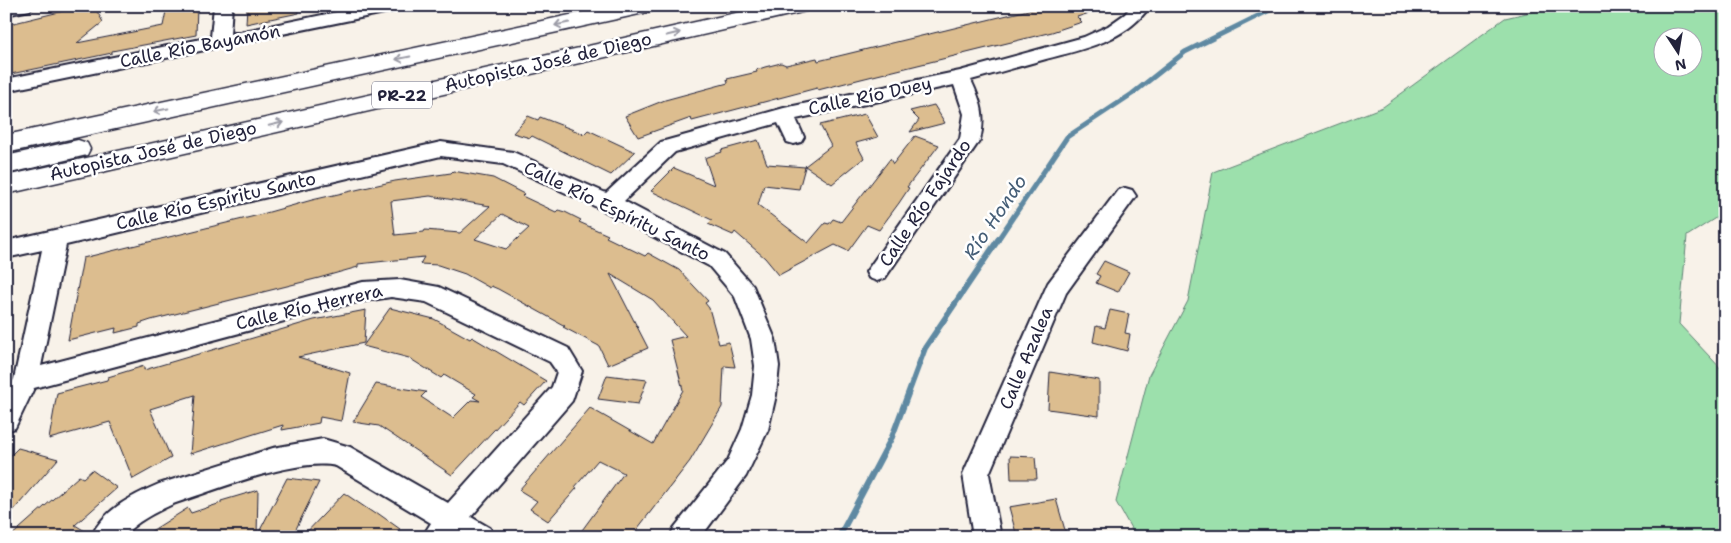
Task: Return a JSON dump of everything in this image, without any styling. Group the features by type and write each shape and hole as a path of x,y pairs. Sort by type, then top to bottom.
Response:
{"highway":[{"name":"Autopista José de Diego","path":"6,144 644,6"},
{"path":"6,165 727,6"},
{"name":"Autopista José de Diego","path":"6,185 798,6"}],"street":[{"path":"6,10 24,6"},
{"path":"220,42 223,6"},
{"name":"Calle Río Bayamón","path":"6,85 394,6"},
{"name":"Calle Río Duey","path":"609,203 668,147 784,115 960,76 1090,42 1114,30 1131,18 1141,6"},
{"name":"Calle Río Fajardo","path":"877,272 970,140 974,127 974,104 960,76"},
{"path":"784,115 794,137"},
{"name":"Calle Río Espíritu Santo","path":"6,250 441,150 506,156 609,203 717,260 745,292 763,339 766,366 765,386 755,430 737,468 684,537"},
{"name":"Calle Azalea","path":"987,537 976,474 1056,289 1125,196"},
{"path":"6,420 26,380 56,238"},
{"name":"Calle Río Herrera","path":"26,380 384,287 408,288 431,294 559,355 570,371 563,393 444,528"},
{"path":"105,537 118,522 150,501 168,493 273,460 323,451 341,455 444,528 480,537"}],"green space":[{"path":"1557,6 1718,6 1725,13 1725,212 1687,236 1679,324 1725,373 1725,537 1136,537 1116,502 1149,375 1188,301 1213,172 1383,107 1505,18"}],"building":[{"path":"84,6 94,6 103,22 77,43 163,26 166,11 190,6 197,6 196,35 112,51 112,53 6,75 6,25"},
{"path":"247,6 298,6 299,13 246,24"},
{"path":"1045,6 1101,6 1102,9 1077,17 1082,22 1052,32 818,90 817,88 692,121 691,118 638,137 625,116 665,100 728,83 727,79 757,72 756,70 765,67 781,63 786,65 817,58 818,61"},
{"path":"934,105 945,123 910,132 919,120 910,111"},
{"path":"865,114 878,137 856,143 864,158 832,184 805,166 831,146 820,125"},
{"path":"528,116 538,120 540,117 584,134 588,130 635,152 611,175 532,136 530,138 513,133"},
{"path":"915,136 939,145 907,187 909,188 879,230 867,225 848,251 835,245 779,275 765,258 735,232 733,235 708,224 712,220 651,191 674,168 714,185 705,158 722,152 721,150 758,140 767,164 805,167 799,189 764,185 758,205 808,243 825,223 829,224 833,219 841,222 890,159 893,164"},
{"path":"453,171 493,178 524,194 522,196 556,212 558,210 565,212 581,220 579,222 608,235 606,237 645,256 648,253 679,270 708,301 705,303 709,308 719,344 729,342 735,367 724,366 722,407 690,461 631,537 577,537 624,473 598,460 575,487 577,488 548,521 530,509 537,501 519,490 590,408 653,444 683,390 670,340 686,336 653,300 610,274 648,348 608,365 599,346 563,327 565,326 498,289 491,286 490,288 465,274 438,265 420,264 424,257 358,264 358,267 319,278 151,320 139,324 139,327 115,333 116,328 68,340 83,258 255,216 312,200 395,181 451,173","holes":["430,196 490,206 460,233 425,230 424,232 395,235 391,201","502,214 529,228 506,249 475,239"]},
{"path":"1104,261 1129,272 1118,292 1096,283 1100,276 1096,274"},
{"path":"390,308 434,319 470,339 472,337 546,381 524,405 520,402 452,475 379,426 353,422 376,384 426,392 421,397 453,418 471,400 480,401 473,397 476,394 444,375 441,378 409,358 363,346"},
{"path":"366,310 364,343 298,357 350,373 341,421 320,417 319,423 282,430 283,425 190,454 195,395 150,409 171,458 133,479 110,422 49,439 57,393 107,380 108,377 144,366 144,370 314,320"},
{"path":"1110,310 1129,314 1125,333 1130,334 1127,351 1093,342 1096,326 1105,328"},
{"path":"1050,372 1099,380 1099,416 1048,409"},
{"path":"607,375 647,380 638,404 598,399"},
{"path":"18,448 58,459 6,519 6,460"},
{"path":"1010,456 1035,457 1037,479 1011,479"},
{"path":"92,470 117,488 75,525 90,534 89,537 10,537 79,476 83,478"},
{"path":"287,478 319,482 292,537 142,537 188,508 191,513 221,503 221,501 258,490 257,536"},
{"path":"344,493 400,529 392,537 302,537"},
{"path":"1056,499 1067,537 1017,537 1009,507"}],"waterway":[{"name":"Río Hondo","path":"997,241 1067,137 1132,94 1185,52 1278,6"},
{"name":"Río Hondo","path":"839,537 892,437 925,348 998,240"}]}
